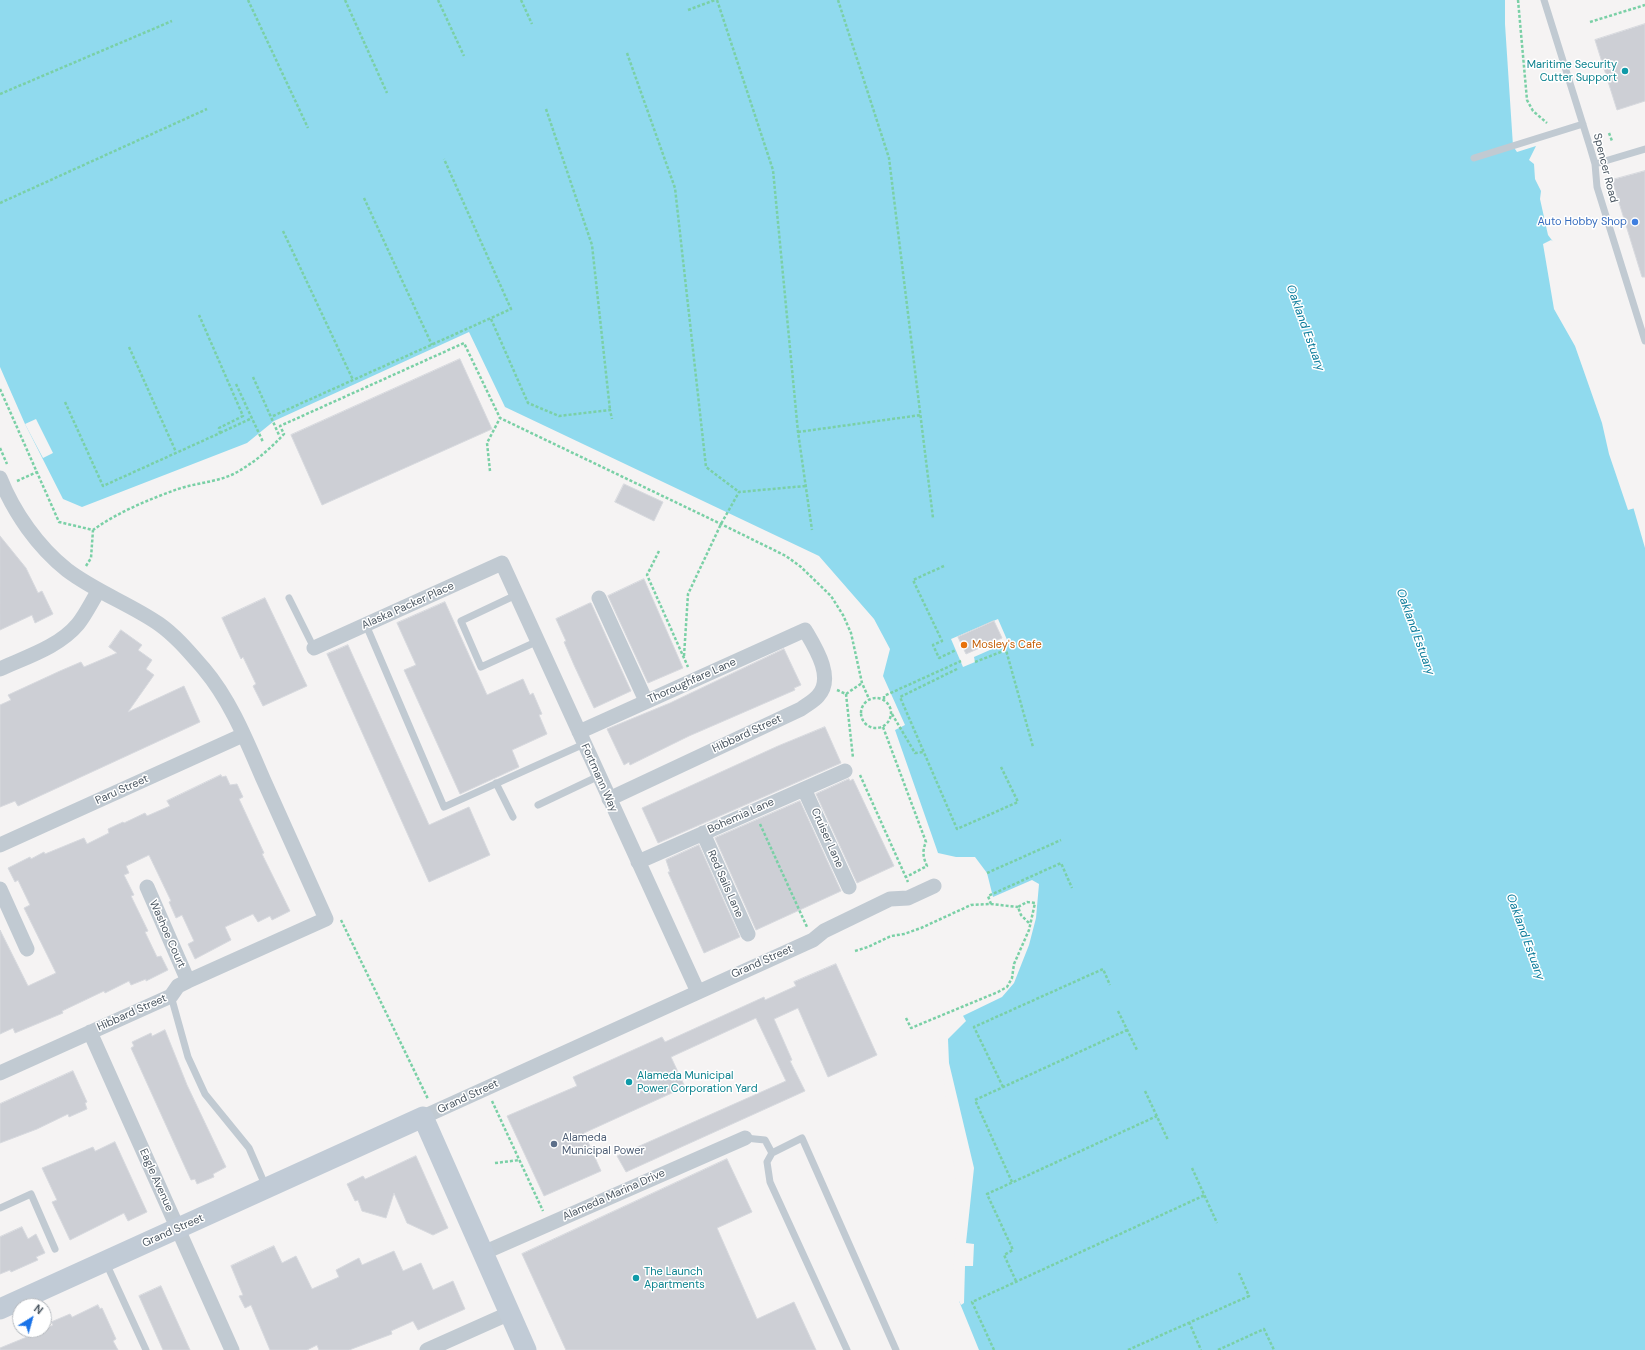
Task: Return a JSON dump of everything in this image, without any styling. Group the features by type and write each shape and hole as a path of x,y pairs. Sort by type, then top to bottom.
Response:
{"street":[{"path":"5,484 28,528 50,555 78,578 159,624 178,641 204,670 223,695 244,735"},
{"name":"Fortmann Way","path":"502,563 698,992"},
{"name":"Alaska Packer Place","path":"314,648 502,563"},
{"path":"0,668 45,648 65,636 78,624 100,590"},
{"path":"599,598 646,701"},
{"name":"Thoroughfare Lane","path":"581,738 646,701 805,630 816,648 823,669 824,686"},
{"name":"Hibbard Street","path":"609,798 801,710 818,696 824,686"},
{"name":"Paru Street","path":"0,845 244,735"},
{"name":"Hibbard Street","path":"0,1073 171,996 178,986 188,981 326,919 244,735"},
{"name":"Bohemia Lane","path":"638,862 853,768"},
{"name":"Cruiser Lane","path":"804,789 849,887"},
{"name":"Red Sails Lane","path":"703,833 748,934"},
{"name":"Grand Street","path":"1,1306 267,1189 813,940 824,931 890,899 908,898 934,886"},
{"name":"Washoe Court","path":"147,887 188,981"},
{"path":"0,890 27,949"},
{"name":"Eagle Avenue","path":"90,1032 232,1350"},
{"path":"423,1117 526,1350"},
{"name":"Alameda Marina Drive","path":"484,1253 745,1138"},
{"path":"427,1350 510,1313"}],"lane":[{"name":"Spencer Road","path":"1544,0 1595,164 1597,187 1645,341"},
{"path":"1474,158 1583,124"},
{"path":"1595,164 1645,149"},
{"path":"516,595 461,621 481,666 538,641"},
{"path":"289,598 314,648"},
{"path":"366,625 444,807 496,784 581,738"},
{"path":"538,805 599,776"},
{"path":"496,784 513,817"},
{"path":"171,996 188,1057 205,1094 250,1148 267,1189"},
{"path":"745,1138 765,1140 772,1153"},
{"path":"847,1350 770,1182 766,1162 772,1153 802,1138 896,1350"},
{"path":"0,1208 31,1194 55,1249"},
{"path":"105,1261 146,1350"}],"path":[{"path":"248,0 308,128"},
{"path":"345,0 387,93"},
{"path":"438,0 464,56"},
{"path":"521,0 532,24"},
{"path":"688,10 716,0 773,170 798,432 812,530"},
{"path":"838,0 889,158 933,518"},
{"path":"1518,0 1527,100 1533,111 1557,132"},
{"path":"1590,22 1645,5"},
{"path":"0,94 172,21"},
{"path":"628,53 675,188 706,467 740,492 805,486"},
{"path":"0,203 207,110"},
{"path":"546,110 592,245 612,419"},
{"path":"1609,133 1612,141"},
{"path":"273,416 511,309 444,159"},
{"path":"364,198 432,345"},
{"path":"283,231 353,380"},
{"path":"199,315 243,416 219,428 220,432"},
{"path":"491,318 528,403 559,416 610,410"},
{"path":"0,389 59,522 93,530 108,519 178,489 220,480 239,471 270,448 284,434 280,426 464,343 500,418 722,524 786,556 801,567 831,596 843,614 851,633 862,683 869,699"},
{"path":"129,347 176,452"},
{"path":"253,377 278,435"},
{"path":"236,384 263,442"},
{"path":"65,402 103,486 252,418"},
{"path":"798,432 921,415"},
{"path":"490,471 487,443 500,418"},
{"path":"5,484 37,472"},
{"path":"684,656 688,594 722,524 740,492"},
{"path":"85,568 91,558 93,530"},
{"path":"659,550 647,575 694,680"},
{"path":"944,566 913,580 942,641 933,645 938,658 956,650"},
{"path":"975,662 1006,650 1033,747"},
{"path":"884,699 884,696 961,661"},
{"path":"957,669 900,697 957,829 1018,802 1001,767"},
{"path":"846,694 862,683"},
{"path":"824,686 846,694"},
{"path":"846,694 853,768 914,895"},
{"path":"892,714 888,723 883,727 871,728 864,722 861,712 862,707 869,699 884,699 915,754 923,752"},
{"path":"883,727 926,842 923,848 923,856 927,866 906,877"},
{"path":"754,810 813,940"},
{"path":"987,873 1061,840"},
{"path":"991,904 988,896 1061,863 1072,888"},
{"path":"855,951 868,947 891,936 904,934 921,928 971,905 991,904 1018,907 1028,902 1035,903 1030,924 1014,964 1012,978 1006,987 998,992 911,1028 906,1018"},
{"path":"1018,907 1021,915 1030,924"},
{"path":"1003,1088 974,1027 1103,969 1110,985"},
{"path":"1118,1011 1137,1050"},
{"path":"1012,1182 975,1100 1128,1030"},
{"path":"486,1088 549,1224"},
{"path":"1145,1091 1168,1140"},
{"path":"1016,1281 1004,1255 1013,1250 987,1194 1157,1116"},
{"path":"495,1163 520,1160"},
{"path":"1192,1168 1217,1223"},
{"path":"994,1350 972,1302 1205,1196"},
{"path":"1128,1350 1249,1296 1239,1273"},
{"path":"1190,1322 1202,1350"},
{"path":"1218,1350 1264,1329 1274,1350"}],"water":[{"name":"Oakland Estuary","path":"0,0 1505,0 1505,24 1513,146 1517,152 1536,146 1529,160 1534,164 1535,179 1541,191 1540,199 1548,235 1554,243 1551,254 1561,309 1580,349 1632,503 1645,548 1645,1350 979,1350 959,1301 961,1205 942,1026 1002,997 1014,983 1029,945 1036,918 1039,884 1032,880 993,897 987,873 975,857 956,857 938,853 895,730 905,725 883,676 890,649 874,619 819,556 505,407 469,332 274,421 247,443 82,507 63,499 25,424 0,367"}],"pier":[{"path":"1551,240 1556,243 1553,254 1563,288 1563,309 1582,348 1635,508 1628,510 1609,454 1602,423 1575,346 1554,309 1543,244"},
{"path":"36,419 53,453 43,458 25,424"},
{"path":"998,619 1008,642 974,657 975,662 963,667 951,639"},
{"path":"962,1014 966,1021 948,1039 949,1063 974,1168 966,1243 974,1244 973,1266 965,1266 964,1303 961,1305 959,1301 950,1303 959,1205 939,1041 940,1025"}],"building":[{"name":"Maritime Security Cutter Support","path":"1645,24 1645,101 1617,110 1595,40"},
{"name":"Auto Hobby Shop","path":"1645,171 1645,277 1642,277 1612,180"},
{"path":"460,359 492,429 322,505 291,435"},
{"path":"624,484 663,502 654,521 615,502"},
{"path":"0,536 26,568 38,593 42,591 53,614 35,623 32,615 0,630"},
{"path":"644,579 683,668 648,683 608,596"},
{"path":"265,598 307,686 263,706 253,686 256,684 243,657 241,659 222,618"},
{"path":"445,602 487,695 523,679 530,695 533,693 542,714 539,715 547,734 512,750 519,767 460,794 404,670 416,665 397,623"},
{"path":"590,603 631,691 594,708 564,642 566,641 556,619"},
{"path":"994,621 1002,638 966,654 958,637"},
{"path":"121,630 142,645 138,650 152,660 146,669 154,675 128,712 184,686 200,722 18,806 15,801 0,807 0,705 11,700 8,695 60,671 81,662 84,667 117,653 109,647"},
{"path":"348,645 429,825 469,807 490,855 429,882 327,654"},
{"path":"784,649 801,685 794,688 795,690 689,736 630,765 629,762 624,765 607,729 670,703"},
{"path":"825,727 841,763 658,843 642,808 778,746"},
{"path":"221,775 222,777 226,776 230,785 237,784 243,797 239,799 264,853 262,854 290,911 272,920 270,916 258,922 253,914 225,927 231,940 195,959 188,944 194,941 182,915 176,918 169,902 171,901 149,855 126,866 129,873 124,875 134,895 131,896 148,931 145,932 157,957 161,956 168,970 146,981 146,979 131,985 129,981 105,993 104,991 62,1011 63,1013 15,1033 13,1028 0,1034 0,930 28,986 56,973 24,908 30,905 18,880 15,882 8,868 30,857 31,859 44,852 45,854 84,838 87,844 109,833 108,829 123,822 124,823 145,813 147,816 170,806 167,801"},
{"path":"849,779 850,781 853,779 894,866 857,883 816,794"},
{"path":"800,801 841,891 756,930 715,838"},
{"path":"699,845 740,937 704,953 668,872 670,872 666,860"},
{"path":"836,964 877,1055 828,1077 798,1008 774,1019 792,1060 790,1061 805,1091 626,1172 617,1156 786,1081 756,1018 671,1057 685,1087 584,1133 601,1171 544,1196 507,1116 577,1086 573,1077 662,1037 665,1042 764,997 765,1000 796,986 794,982"},
{"path":"165,1030 187,1085 226,1167 213,1174 214,1177 197,1184 195,1179 191,1180 131,1048 134,1046 132,1042 151,1033 152,1036"},
{"path":"73,1071 87,1102 85,1103 87,1109 69,1117 68,1114 37,1129 0,1143 0,1104"},
{"path":"115,1142 147,1212 128,1221 124,1213 70,1240 52,1202 57,1200 42,1168 93,1147 95,1151"},
{"path":"416,1156 448,1228 433,1235 407,1223 394,1193 386,1218 362,1211 358,1200 355,1201 347,1184 363,1176 365,1179"},
{"name":"The Launch Apartments","path":"727,1159 752,1212 717,1228 757,1319 794,1302 816,1350 566,1350 522,1254"},
{"path":"22,1227 28,1239 36,1234 45,1253 36,1257 38,1260 11,1272 10,1270 0,1274 0,1237"},
{"path":"274,1246 282,1263 296,1256 312,1289 339,1277 336,1270 359,1258 362,1265 394,1251 403,1271 421,1263 433,1290 453,1281 465,1309 418,1330 413,1321 391,1331 392,1334 349,1350 319,1350 317,1345 307,1350 270,1350 251,1305 245,1308 239,1296 243,1295 231,1266"},
{"path":"161,1286 190,1350 163,1350 139,1296"},
{"path":"98,1305 100,1309 102,1308 116,1339 113,1341 118,1350 0,1350 0,1348 24,1338 52,1338 52,1322 70,1314 72,1317"}],"place":[{"name":"Maritime Security Cutter Support","path":"1625,71"},
{"name":"Auto Hobby Shop","path":"1635,222"},
{"name":"Mosley's Cafe","path":"964,645"},
{"name":"Alameda Municipal Power Corporation Yard","path":"629,1082"},
{"name":"Alameda Municipal Power","path":"554,1144"},
{"name":"The Launch Apartments","path":"636,1278"}]}
